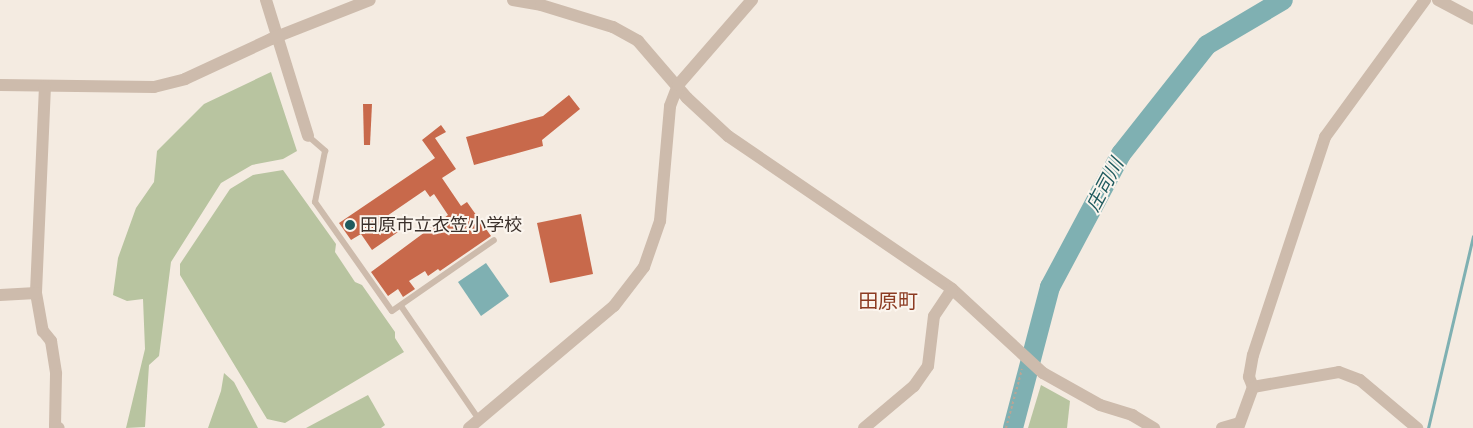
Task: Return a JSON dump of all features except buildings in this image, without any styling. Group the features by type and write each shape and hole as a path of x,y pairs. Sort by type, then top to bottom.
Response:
{"street":[{"path":"266,0 279,37 308,136"},
{"path":"0,86 154,87 185,79 279,37 370,0"},
{"path":"513,0 544,2 613,27 638,41 678,84 687,98 728,136 952,289 1043,373 1100,405 1132,415 1154,428"},
{"path":"469,428 478,418 614,306 644,267 660,221 670,106 678,84 752,0"},
{"path":"1222,428 1239,426 1253,387 1250,377 1253,356 1325,137 1425,0"},
{"path":"1438,0 1473,19"},
{"path":"45,86 36,293 43,332 51,341 56,374 55,426 59,428"},
{"path":"864,428 914,386 928,366 934,316 952,289"},
{"path":"0,296 36,293"},
{"path":"1253,387 1339,372 1360,380 1417,428"}],"lane":[{"path":"308,136 325,151 315,202 392,311 494,240"},
{"path":"401,306 478,418"}],"path":[{"path":"1006,428 1021,353"}],"green space":[{"path":"271,72 297,151 283,159 252,165 221,183 171,262 159,356 149,365 145,427 126,428 145,349 143,299 127,301 113,295 118,258 136,208 154,182 157,151 204,104"},
{"path":"283,170 336,244 335,252 355,282 362,285 395,332 395,338 404,352 285,423 267,419 180,275 180,264 230,189 253,175"},
{"path":"224,373 234,382 258,428 208,428 221,391"},
{"path":"1041,385 1070,401 1067,428 1028,428"},
{"path":"368,395 385,425 381,428 306,428"}],"water":[{"path":"486,263 509,296 481,316 458,282"}],"waterway":[{"name":"庄司川","path":"1013,428 1050,287 1121,154 1207,45 1283,0"},
{"path":"1428,428 1473,236"}],"place":[{"name":"田原市立衣笠小学校","path":"350,225"}],"district":[{"name":"田原町","path":"888,301"}]}
